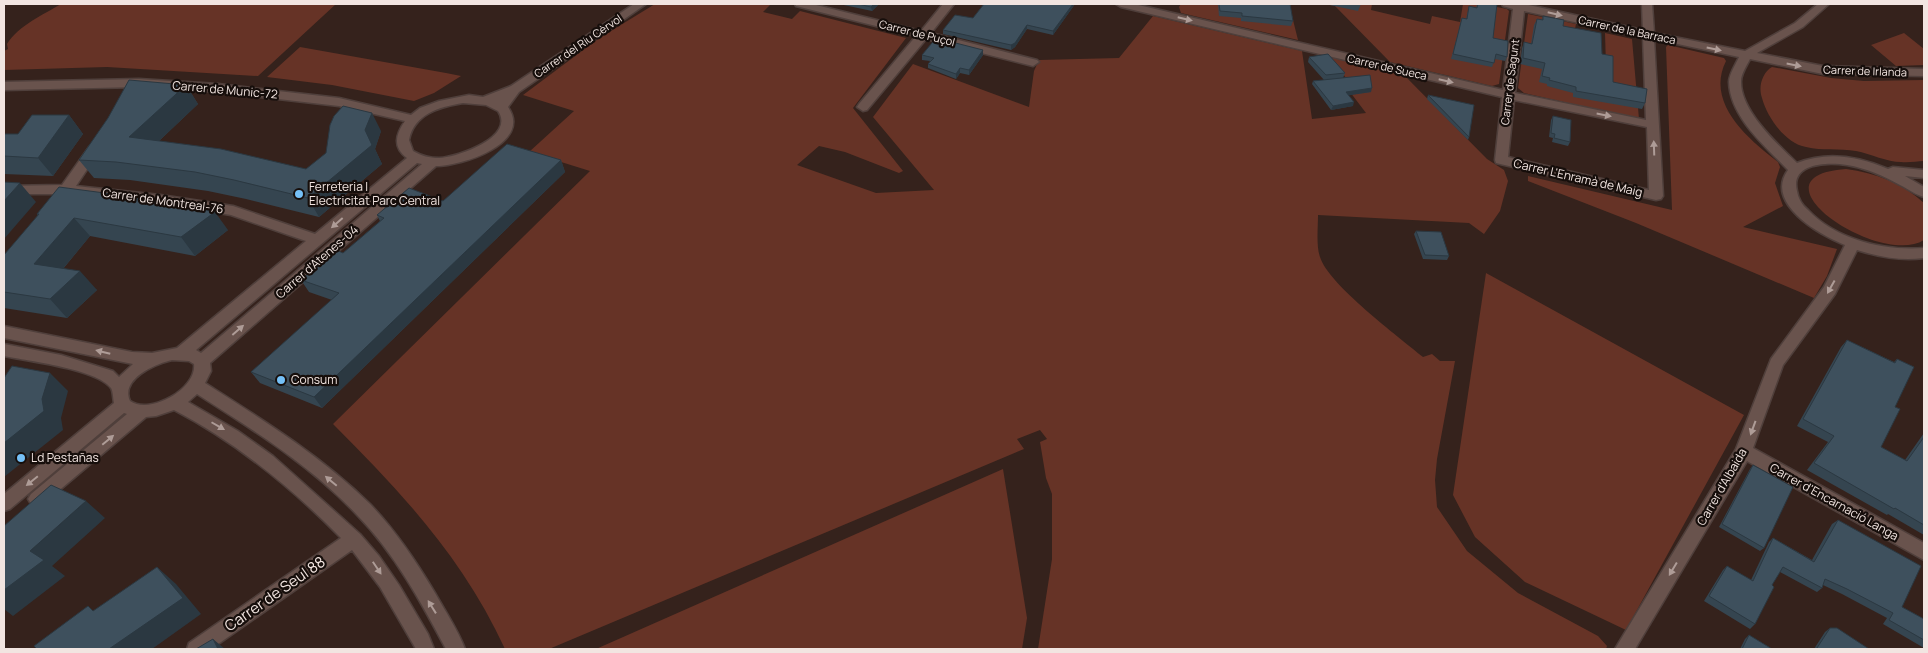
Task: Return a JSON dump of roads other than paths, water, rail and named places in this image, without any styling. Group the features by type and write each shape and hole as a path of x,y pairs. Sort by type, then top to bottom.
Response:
{"street":[{"name":"Carrer del Riu Cèrvol","path":"486,100 515,89 641,4"},
{"name":"Carrer de Puçol","path":"800,4 1033,62"},
{"path":"862,107 949,4"},
{"name":"Carrer de Sueca","path":"1121,4 1167,9 1507,95 1654,125"},
{"path":"1647,4 1654,125"},
{"path":"1795,169 1770,144 1741,108 1735,80 1746,55 1799,25 1824,4"},
{"name":"Carrer de la Barraca","path":"1515,5 1746,55"},
{"name":"Carrer de Sagunt","path":"1501,160 1515,5"},
{"name":"Carrer de Irlanda","path":"1746,55 1823,70 1924,72"},
{"path":"129,99 139,84"},
{"name":"Carrer de Munic-72","path":"4,86 139,84 218,88 339,102 414,119"},
{"name":"Carrer del Riu Cèrvol","path":"501,108 515,89"},
{"path":"469,99 486,100 501,108 506,114 506,128 497,140 480,152 463,158 433,162 415,158 404,150 401,140 404,128 419,114 448,102 469,99"},
{"name":"Carrer L'Enramà de Maig","path":"1501,160 1656,196 1654,125"},
{"path":"54,206 103,137"},
{"path":"1770,144 1813,162"},
{"name":"Carrer d'Atenes-04","path":"182,353 415,158"},
{"path":"1924,174 1881,170 1841,161 1813,162 1795,169 1788,179 1789,192 1797,206 1812,221 1833,234 1877,251 1900,255 1924,253"},
{"name":"Carrer d'Atenes-04","path":"201,362 433,162"},
{"path":"1881,170 1905,180 1924,193"},
{"name":"Carrer de Montreal-76","path":"4,190 53,189 124,195 234,211 317,240"},
{"name":"Carrer d'Albaida","path":"1625,649 1744,452 1776,363 1830,290 1853,243"},
{"path":"4,332 54,341 125,358 151,360"},
{"path":"4,350 61,361 107,374 121,388"},
{"path":"182,353 192,355 201,362 202,375 197,386 175,403 153,411 131,410 124,405 120,397 121,388 130,375 151,360 169,354 182,353"},
{"path":"197,386 262,427 295,451 368,514 412,575 456,649"},
{"path":"175,403 228,432 254,450 280,470 354,539 390,587 422,640 425,649"},
{"path":"4,504 124,405"},
{"path":"25,510 142,411"},
{"name":"Carrer d'Encarnació Langa","path":"1744,452 1924,552"},
{"name":"Carrer de Seul 88","path":"196,649 354,539"}],"place":[{"name":"Ferreteria I Electricitat Parc Central","path":"299,194"},
{"name":"Consum","path":"281,380"},
{"name":"Ld Pestañas","path":"21,458"}]}
